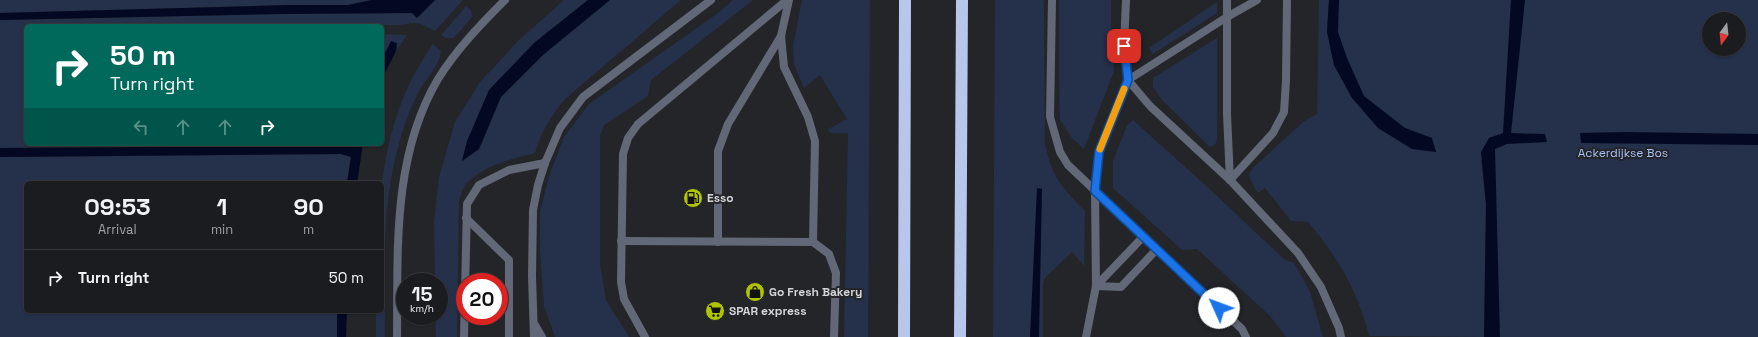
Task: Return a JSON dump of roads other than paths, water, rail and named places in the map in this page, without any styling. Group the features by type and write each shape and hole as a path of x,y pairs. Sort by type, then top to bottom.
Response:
{"highway":[{"path":"904,337 905,0"},
{"path":"960,337 962,0"}],"street":[{"path":"397,337 398,232 401,195 406,167 420,118 439,78 457,52 505,0"},
{"path":"534,337 532,276 533,210 544,163 560,128 583,97 711,0"},
{"path":"788,0 781,36 784,67 808,117 815,141 813,242"},
{"path":"645,337 624,299 620,282 623,154 628,138 638,124 788,0"},
{"path":"1052,0 1050,117 1060,152 1068,165 1236,324 1246,337"},
{"path":"1086,337 1096,286 1095,191 1099,152 1128,80 1124,46 1126,0"},
{"path":"1227,0 1227,114 1230,180"},
{"path":"1128,80 1227,17 1257,0"},
{"path":"1230,180 1273,133 1284,112 1287,0"},
{"path":"718,242 718,151 728,124 781,36"},
{"path":"1128,80 1150,106 1230,180 1298,253 1322,287 1339,328 1341,337"},
{"path":"464,337 467,204 479,185 509,170 544,163"},
{"path":"466,218 509,260 509,337"},
{"path":"1096,286 1143,237"},
{"path":"621,241 813,242 829,254 836,273 834,337"},
{"path":"1096,286 1121,287 1157,249"},
{"path":"534,325 542,337"}],"place":[{"name":"Esso","path":"693,198"},
{"name":"Go Fresh Bakery","path":"755,292"},
{"name":"SPAR express","path":"715,311"}],"park label":[{"name":"Ackerdijkse Bos","path":"1623,153"}]}
